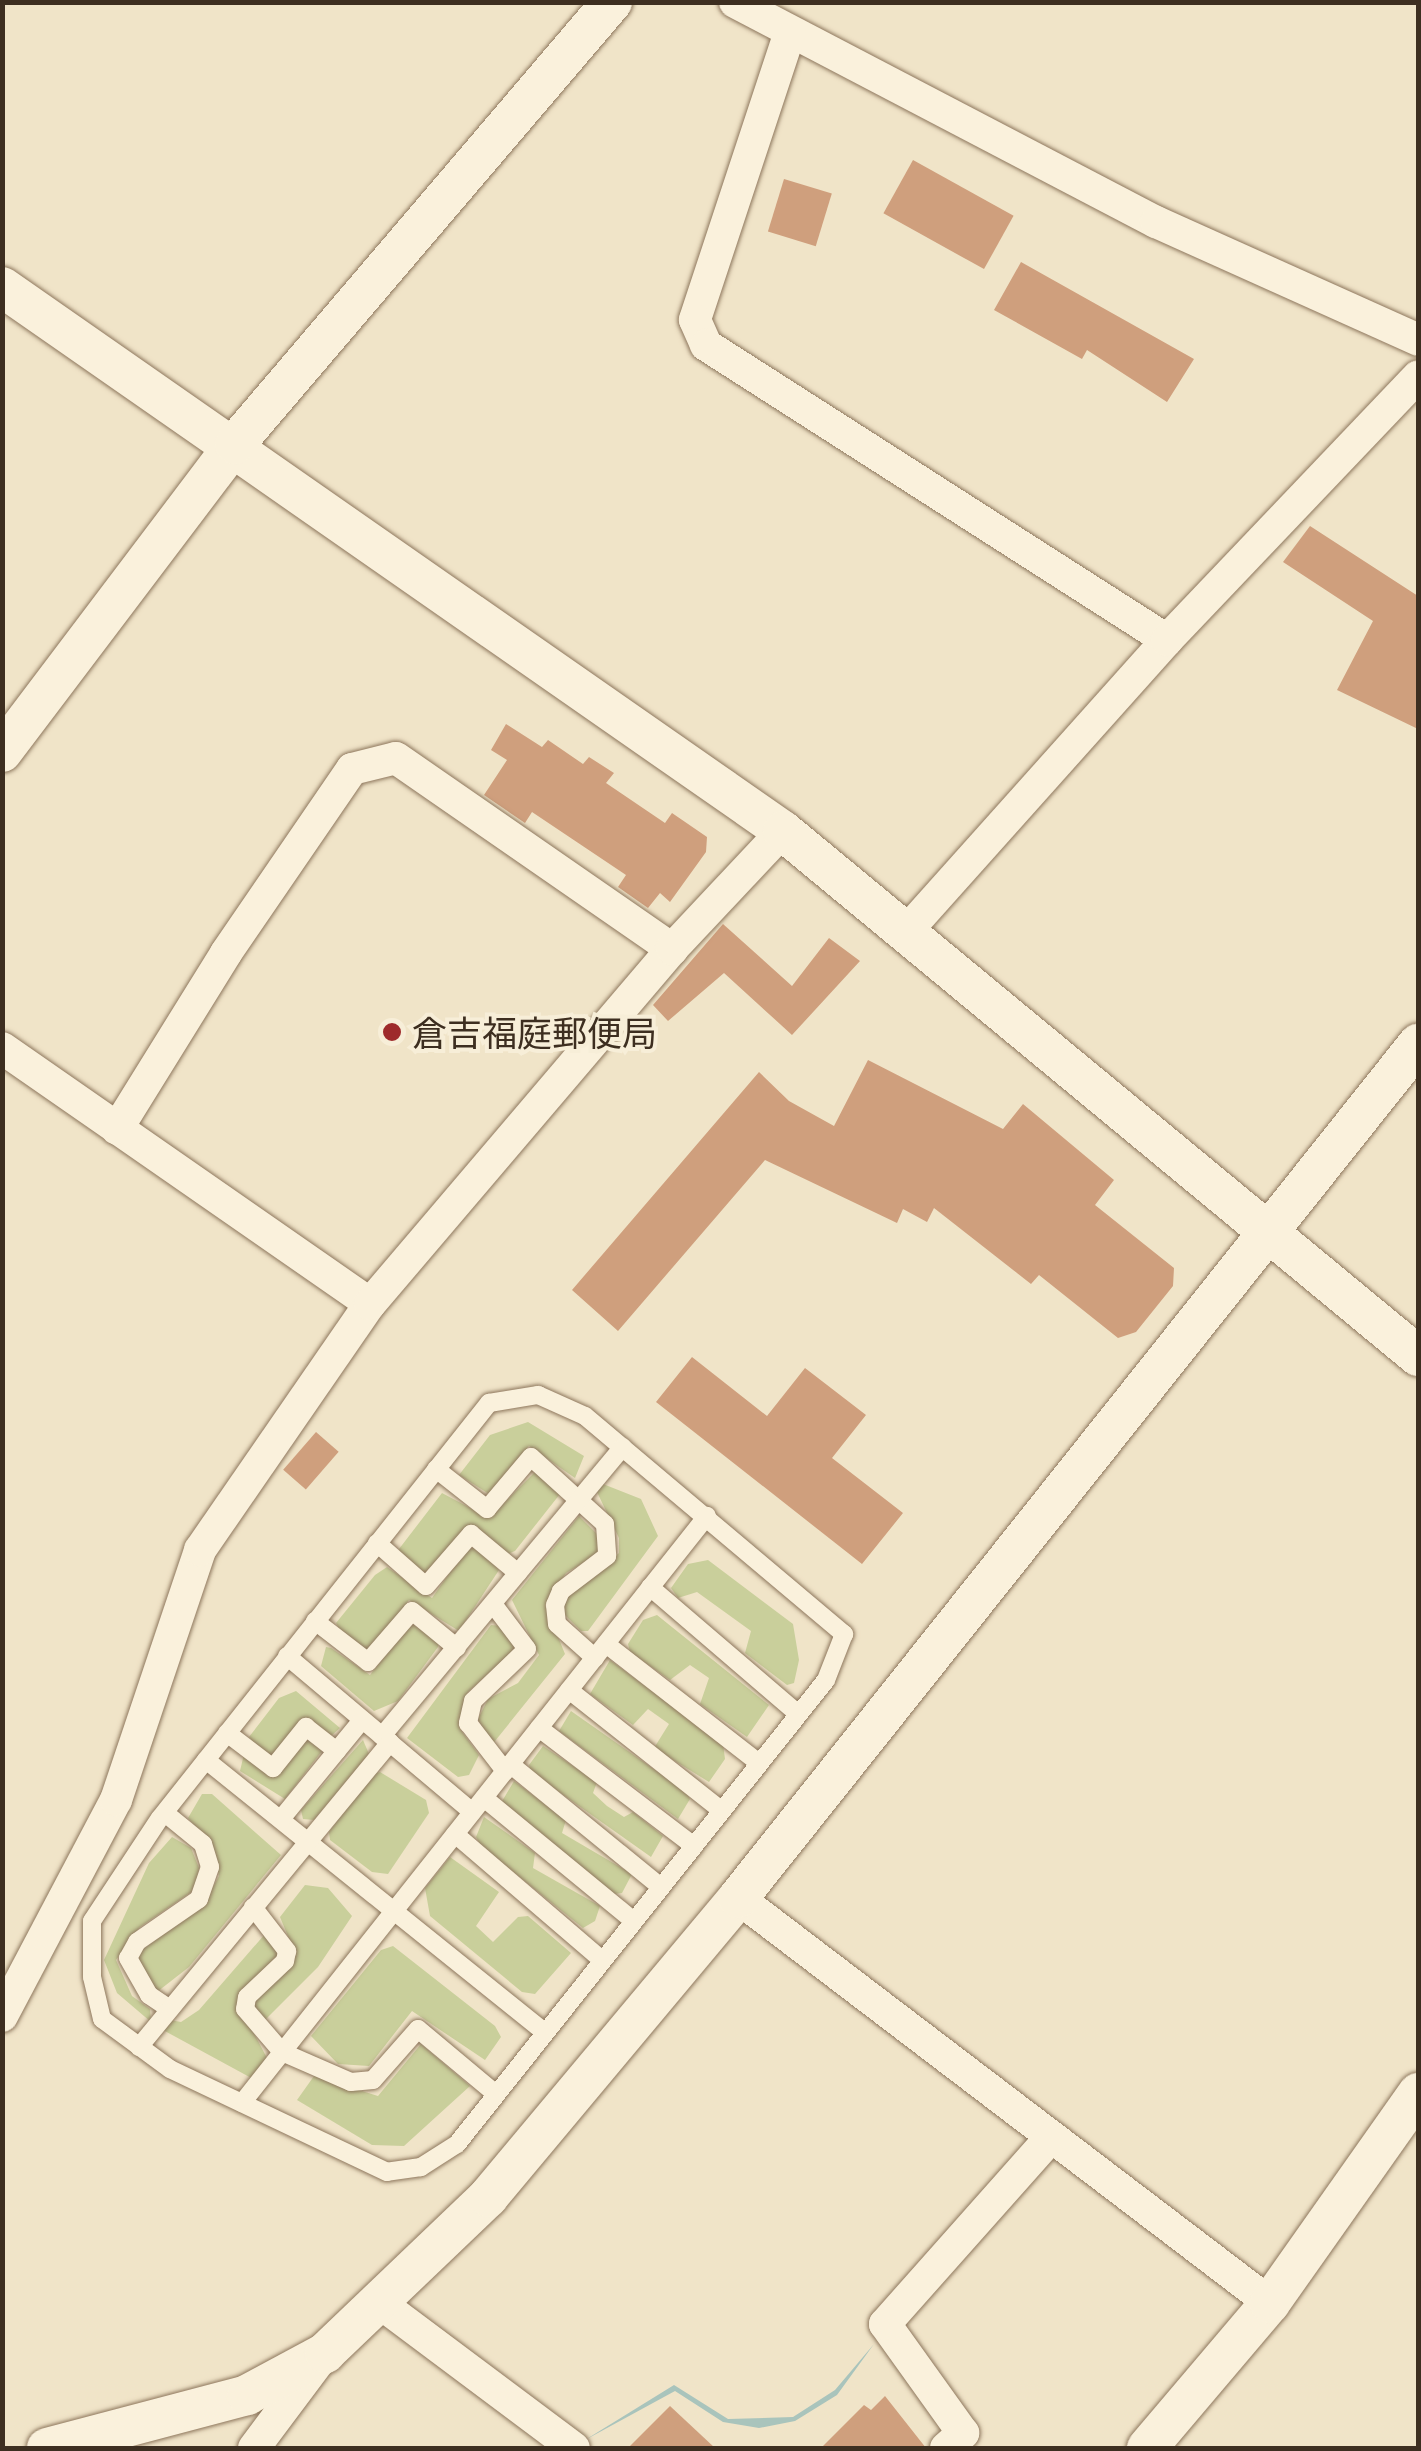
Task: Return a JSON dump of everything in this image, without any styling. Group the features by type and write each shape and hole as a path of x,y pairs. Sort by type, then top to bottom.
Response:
{"street":[{"path":"2,752 235,444 612,2"},
{"path":"735,2 1156,222 1418,340"},
{"path":"790,32 696,320 706,345 1168,640"},
{"path":"2,288 235,444 783,832 1418,1356"},
{"path":"905,933 1168,640 1418,376"},
{"path":"117,1129 226,953 352,769 396,758 672,950"},
{"path":"2,2016 116,1800 200,1550 370,1304 672,950 783,832"},
{"path":"254,2448 325,2353 488,2197 738,1898 1272,1234 1418,1044"},
{"path":"2,1048 370,1304"},
{"path":"738,1898 1270,2303"},
{"path":"1147,2448 1270,2303 1418,2092"},
{"path":"946,2448 963,2433 885,2324 1050,2138"},
{"path":"380,2303 574,2448"},
{"path":"47,2448 246,2395 325,2353"}],"lane":[{"path":"538,1394 585,1416 623,1447 844,1634 826,1680 456,2144 421,2167 387,2172 242,2103 139,2047 102,2019 92,1977 92,1921 165,1813 488,1404 538,1394"},
{"path":"139,2047 308,1841 492,1604 623,1447"},
{"path":"436,1469 487,1509 531,1457 580,1499 605,1524 608,1556 561,1590 555,1605 557,1624 759,1764"},
{"path":"242,2103 707,1516"},
{"path":"377,1543 426,1586 471,1534 518,1573"},
{"path":"650,1588 798,1714"},
{"path":"492,1604 528,1649 474,1702 468,1723 508,1768 661,1886"},
{"path":"315,1621 368,1662 412,1611 457,1648"},
{"path":"286,1656 386,1739 634,1920"},
{"path":"569,1690 722,1810"},
{"path":"282,1819 362,1720"},
{"path":"227,1733 273,1768 306,1728 337,1751"},
{"path":"539,1728 694,1846"},
{"path":"206,1760 545,2033"},
{"path":"165,1813 203,1844 210,1867 198,1899 137,1942 128,1958 149,1995 170,2009"},
{"path":"455,1834 602,1960"},
{"path":"253,1907 288,1951 245,2008 282,2052 351,2082 373,2080 418,2029 496,2094"}],"green space":[{"path":"528,1422 584,1456 575,1478 529,1446 489,1494 459,1475 490,1435"},
{"path":"536,1471 560,1494 515,1551 507,1554 469,1526 425,1574 401,1555 399,1549 442,1493 489,1518"},
{"path":"603,1484 641,1499 658,1536 588,1631 581,1631 561,1611 563,1601 619,1553 619,1538 597,1492"},
{"path":"579,1516 601,1538 598,1554 566,1573 545,1605 565,1654 491,1746 478,1719 488,1699 518,1683 539,1655 512,1600"},
{"path":"476,1547 499,1570 459,1631 409,1600 368,1652 341,1632 336,1623 375,1575 387,1567 432,1598 467,1548"},
{"path":"708,1560 793,1624 799,1660 794,1683 787,1685 745,1653 751,1631 697,1592 678,1598 671,1588 688,1564"},
{"path":"657,1615 769,1705 747,1737 700,1704 709,1678 690,1665 670,1680 630,1652 628,1644 643,1620"},
{"path":"410,1623 439,1640 438,1647 398,1701 374,1711 321,1666 326,1647 370,1675"},
{"path":"491,1625 501,1626 517,1647 468,1692 460,1729 479,1755 469,1775 458,1777 407,1738"},
{"path":"610,1660 723,1744 725,1759 709,1782 654,1748 669,1724 648,1709 633,1725 590,1694"},
{"path":"296,1691 340,1728 330,1737 307,1723 269,1762 249,1737 279,1698"},
{"path":"571,1711 685,1791 690,1799 678,1819 559,1731"},
{"path":"304,1736 324,1743 322,1751 285,1799 240,1771 244,1754 271,1773"},
{"path":"363,1740 369,1754 314,1820 303,1819 301,1810"},
{"path":"543,1746 597,1782 593,1793 607,1806 624,1817 633,1812 663,1836 651,1857 531,1772 529,1765"},
{"path":"380,1772 426,1800 429,1813 388,1874 372,1872 330,1840 329,1832 371,1775"},
{"path":"514,1781 566,1820 562,1833 632,1874 622,1893 614,1894 501,1803"},
{"path":"202,1794 212,1794 281,1855 189,1967 157,1992 137,1961 142,1950 202,1907 219,1876 213,1847 188,1818"},
{"path":"484,1817 535,1853 533,1868 600,1906 595,1921 583,1928 481,1846 476,1837"},
{"path":"172,1837 191,1848 199,1868 197,1888 140,1927 116,1960 132,1996 150,2009 151,2022 117,1993 104,1960 149,1863"},
{"path":"450,1857 499,1892 476,1926 493,1942 518,1917 528,1916 571,1953 535,1994 522,1992 430,1916 425,1888"},
{"path":"305,1885 328,1888 352,1916 318,1967 264,2021 252,2011 255,1991 290,1941 280,1917"},
{"path":"265,1934 280,1950 277,1964 240,2007 267,2058 255,2080 163,2030 170,2020 181,2022 199,2010"},
{"path":"393,1946 495,2026 501,2037 485,2060 412,2011 369,2066 338,2064 311,2036 381,1950"},
{"path":"421,2044 470,2086 404,2146 372,2145 297,2100 314,2076 378,2096"}],"water":[{"path":"874,2344 837,2395 795,2421 759,2428 723,2422 675,2391 585,2440 674,2385 728,2419 793,2417 835,2390"}],"building":[{"path":"913,160 1014,216 984,269 883,213"},
{"path":"784,179 832,194 816,246 768,232"},
{"path":"1021,262 1194,359 1167,402 1087,350 1082,359 994,310"},
{"path":"1310,526 1418,596 1418,729 1337,690 1373,621 1283,562"},
{"path":"506,724 542,747 548,740 583,764 589,757 614,773 606,783 665,823 672,813 707,837 706,852 670,902 660,893 648,908 618,887 626,875 532,812 525,823 484,795 507,760 491,750"},
{"path":"723,924 792,986 829,938 860,961 792,1035 724,973 668,1021 653,1005"},
{"path":"868,1060 1003,1129 1023,1104 1114,1180 1095,1205 1174,1268 1173,1286 1136,1332 1118,1338 1039,1275 1031,1284 934,1208 927,1222 903,1209 897,1223 765,1160 618,1331 572,1290 759,1072 789,1101 834,1126"},
{"path":"692,1357 767,1416 805,1368 866,1415 832,1458 903,1513 862,1564 656,1402"},
{"path":"316,1432 339,1452 306,1489 283,1470"},
{"path":"885,2396 926,2448 821,2448 864,2405 871,2410"},
{"path":"670,2406 715,2448 628,2448"}],"place":[{"name":"倉吉福庭郵便局","path":"392,1032"}]}
